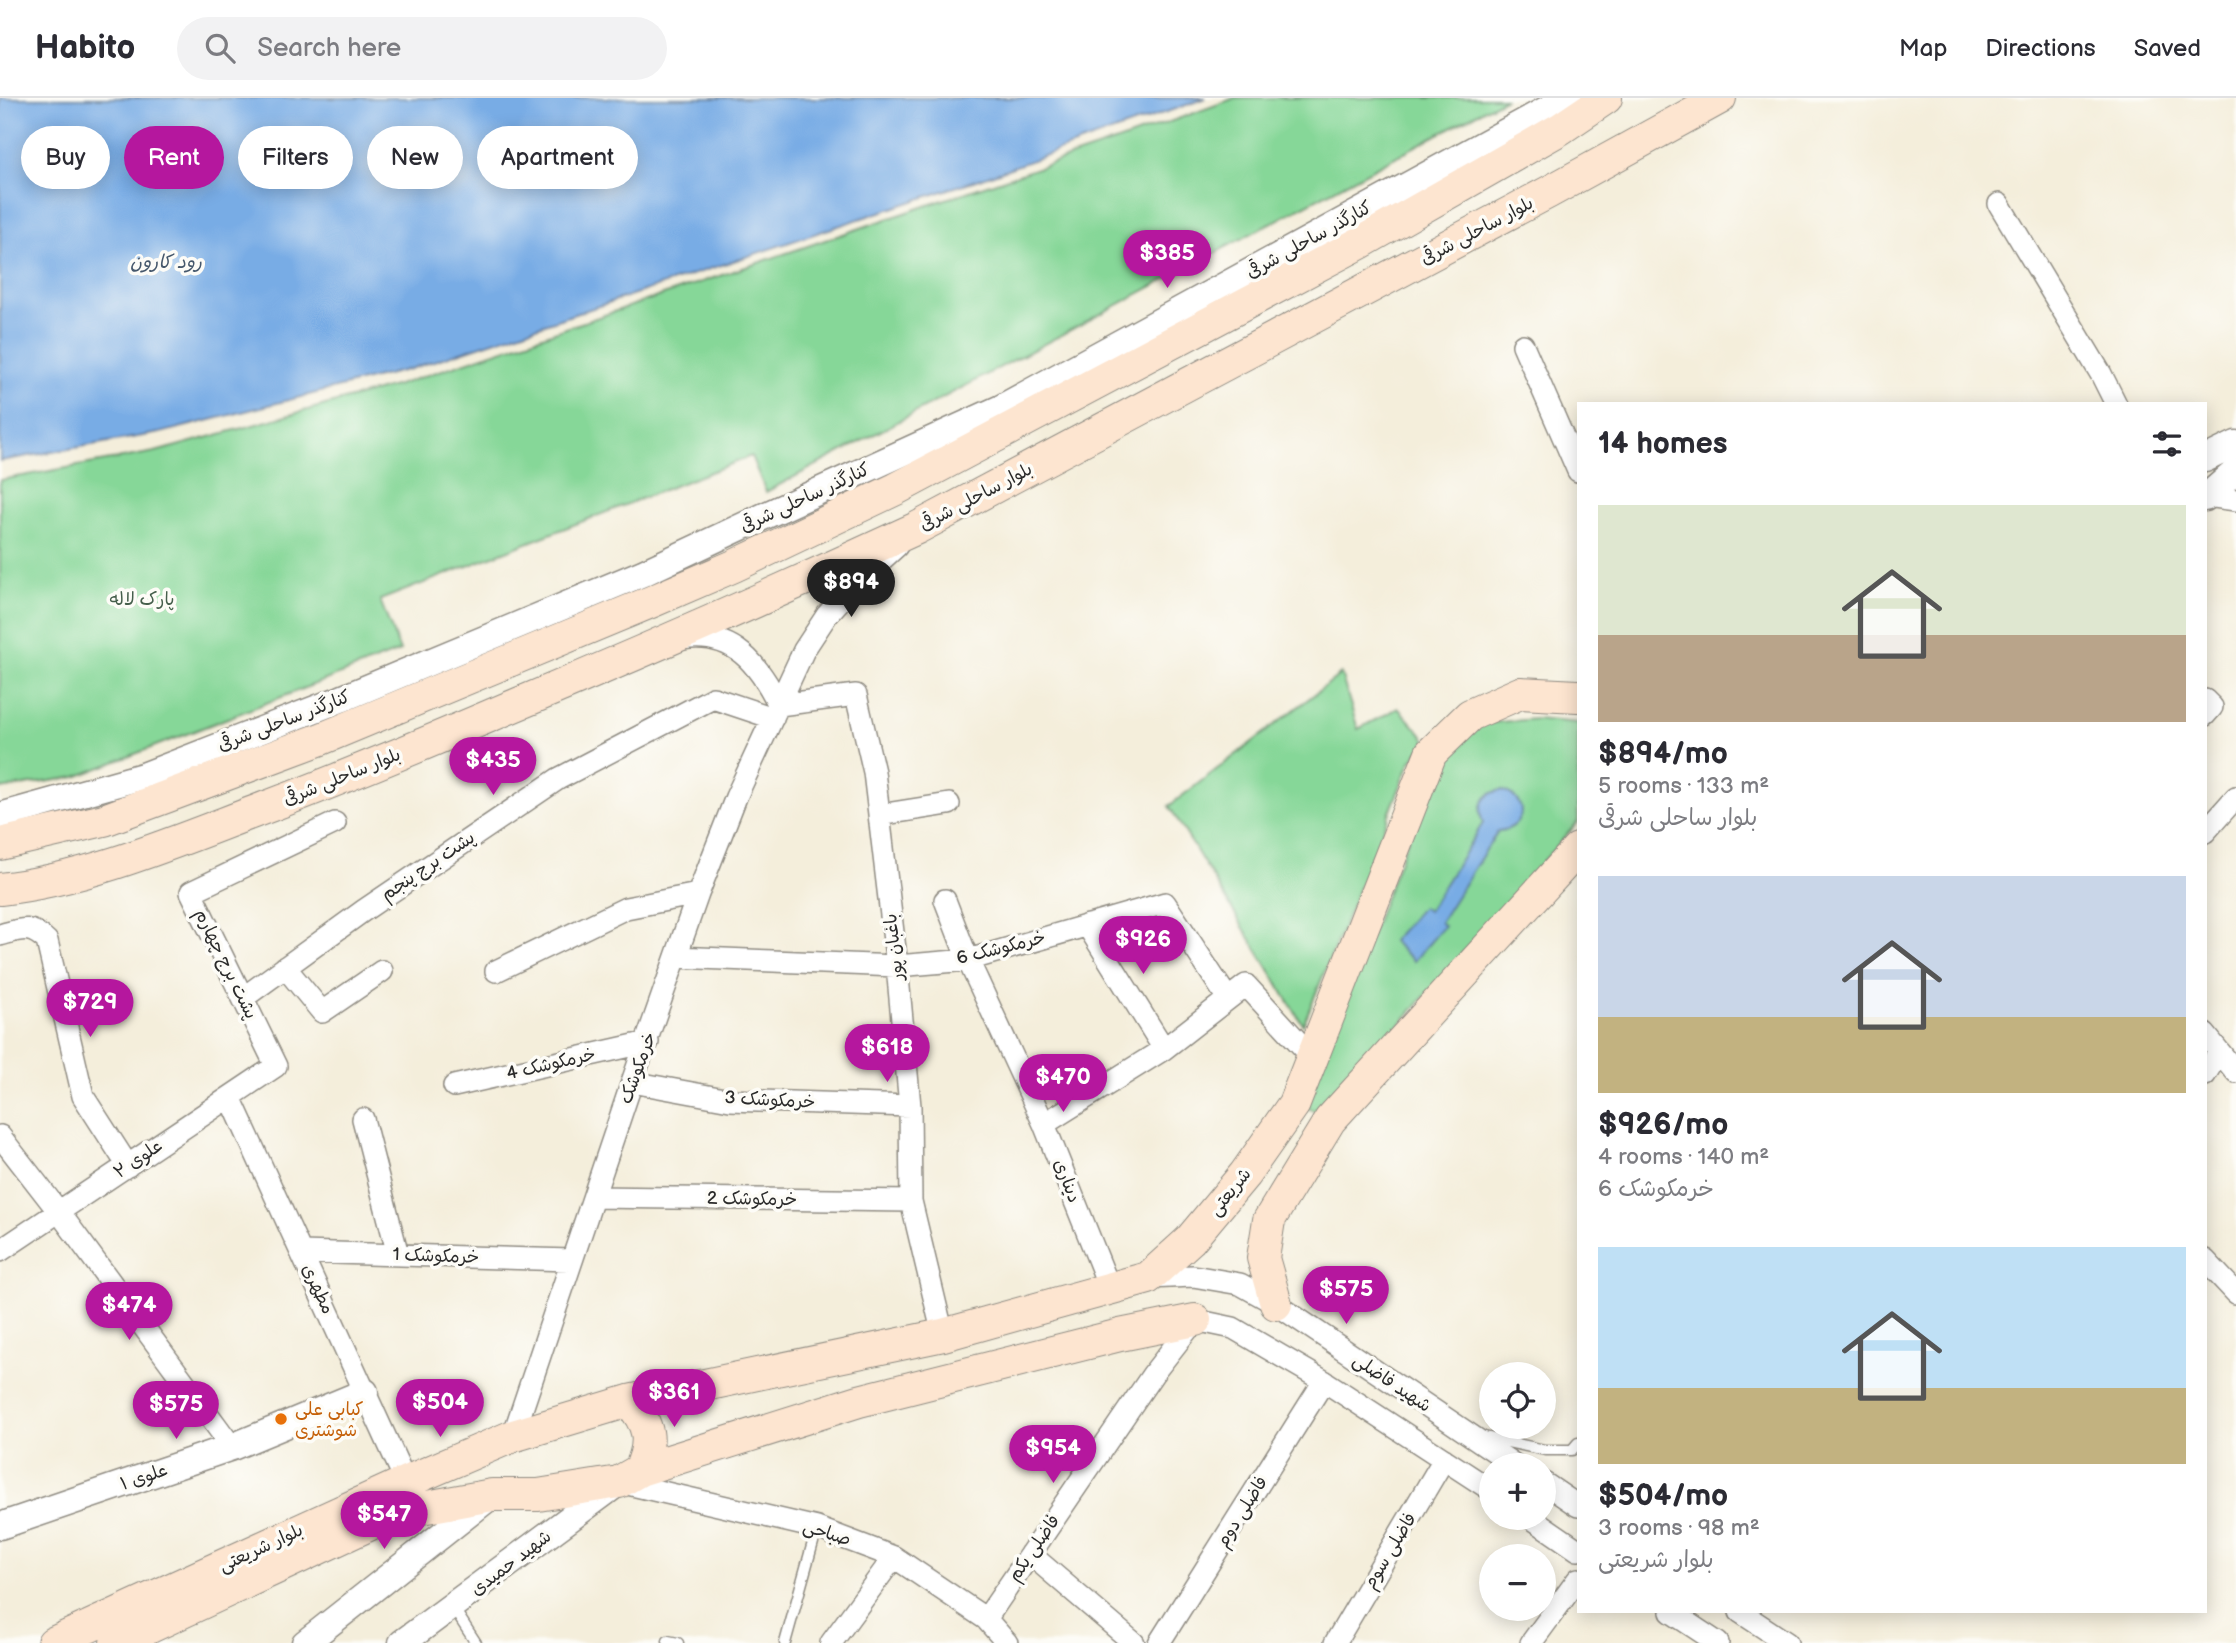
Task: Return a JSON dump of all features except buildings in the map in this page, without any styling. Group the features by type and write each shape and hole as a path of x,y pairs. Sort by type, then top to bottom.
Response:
{"main road":[{"path":"0,844 104,820 321,739 653,601 784,542 895,489 1360,243 1560,129 1606,98"},
{"name":"بلوار ساحلی شرقی","path":"0,888 19,887 116,863 335,781 668,642 917,528 1549,192 1720,98"},
{"name":"شریعتی","path":"629,1401 943,1335 1148,1278 1190,1240 1245,1174 1294,1104 1431,754 1470,715 1520,693 1577,696"},
{"path":"1276,1304 1263,1258 1269,1220 1330,1120 1577,850"},
{"path":"630,1476 859,1401 1120,1335 1195,1320"},
{"path":"629,1401 642,1416 649,1433 648,1452 630,1476"},
{"name":"بلوار شریعتی","path":"53,1643 406,1482 503,1441 629,1401"},
{"path":"492,1495 488,1474 489,1461 503,1441"},
{"name":"بلوار شریعتی","path":"116,1643 394,1513 492,1495 538,1495 630,1476"}],"street":[{"name":"کنارگذر ساحلی شرقی","path":"0,816 143,776 341,699 643,573 1000,408 1543,111 1573,98"},
{"path":"1999,204 2115,402"},
{"path":"1523,345 1577,469"},
{"path":"2207,458 2236,444"},
{"path":"2207,496 2236,471"},
{"path":"2207,497 2236,500"},
{"path":"773,512 784,542"},
{"name":"خرمکوشک","path":"503,1441 594,1197 698,894 736,797 804,650 827,614 855,584 917,528"},
{"path":"668,642 698,637 727,643 752,660 776,712"},
{"name":"باغبان پور","path":"776,712 856,695 874,772 897,966 910,1106 911,1201 943,1335"},
{"name":"پشت برج پنجم","path":"243,998 363,911 558,779 713,698 776,712"},
{"path":"2207,830 2236,797"},
{"path":"879,815 949,804"},
{"name":"پشت برج چهارم","path":"276,1066 191,892 335,823"},
{"path":"496,971 626,908 698,894"},
{"name":"دیناری","path":"945,900 968,960 1045,1124 1110,1289"},
{"name":"خرمکوشک 6","path":"676,957 897,966 968,960 1165,903 1228,999"},
{"path":"1087,925 1164,1049"},
{"path":"0,935 24,928 38,932 47,941 83,1097 128,1166"},
{"path":"285,967 322,1012 382,971"},
{"path":"1045,1124 1164,1049 1246,985 1312,1056"},
{"path":"2207,1037 2236,1072"},
{"name":"خرمکوشک 4","path":"454,1086 648,1042"},
{"path":"2207,1072 2219,1052"},
{"name":"علوی ۲","path":"0,1251 276,1066"},
{"name":"خرمکوشک 3","path":"632,1082 730,1100 910,1106"},
{"name":"مطهری","path":"230,1097 406,1482"},
{"path":"363,1119 398,1255"},
{"path":"0,1136 232,1447"},
{"name":"خرمکوشک 2","path":"594,1197 911,1201"},
{"name":"خرمکوشک 1","path":"301,1252 571,1260"},
{"path":"2207,1262 2236,1293"},
{"name":"شهید فاضلی","path":"1148,1278 1194,1276 1240,1284 1276,1304 1497,1453"},
{"name":"شهید فاضلی","path":"1195,1320 1233,1328 1324,1381 1479,1482"},
{"name":"فاضلی یکم","path":"986,1619 1153,1374 1195,1320"},
{"path":"1120,1335 1148,1339 1154,1347 1156,1358 1153,1374"},
{"name":"فاضلی دوم","path":"1159,1643 1324,1381"},
{"name":"علوی ۱","path":"0,1526 232,1447 365,1392"},
{"name":"فاضلی سوم","path":"1335,1643 1444,1458"},
{"name":"صباحی","path":"630,1476 817,1528 894,1557 986,1619 1007,1643"},
{"name":"شهید حمیدی","path":"402,1643 630,1476"},
{"path":"1556,1491 1577,1505"},
{"path":"305,1643 492,1495"},
{"path":"1549,1530 1577,1549"},
{"path":"1030,1554 1134,1643"},
{"path":"831,1643 894,1557"},
{"path":"1531,1643 1577,1580"},
{"path":"1673,1613 1718,1643"},
{"path":"1742,1613 1787,1643"}],"lane":[{"path":"1468,1434 1545,1450 1572,1450 1577,1444"},
{"path":"785,1643 817,1528"},
{"path":"452,1606 476,1643"}],"green space":[{"name":"پارک لاله","path":"1235,98 1506,98 766,492 751,456 380,600 400,651 76,777 0,789 0,480 155,452 398,385 1120,140"},
{"path":"1341,674 1358,729 1398,708 1427,740 1410,763 1303,1025 1169,806"},
{"path":"1536,719 1577,723 1577,823 1321,1114 1304,1106 1438,762 1475,724"}],"water":[{"name":"رود کارون","path":"0,98 1206,98 985,177 410,369 160,433 0,461"},
{"path":"1501,790 1510,794 1520,806 1519,819 1508,829 1498,831 1440,922 1444,926 1414,961 1392,941 1422,907 1428,911 1483,823 1480,811 1483,802 1490,794"}],"place":[{"name":"کبابی علی شوشتری","path":"281,1419"}]}
